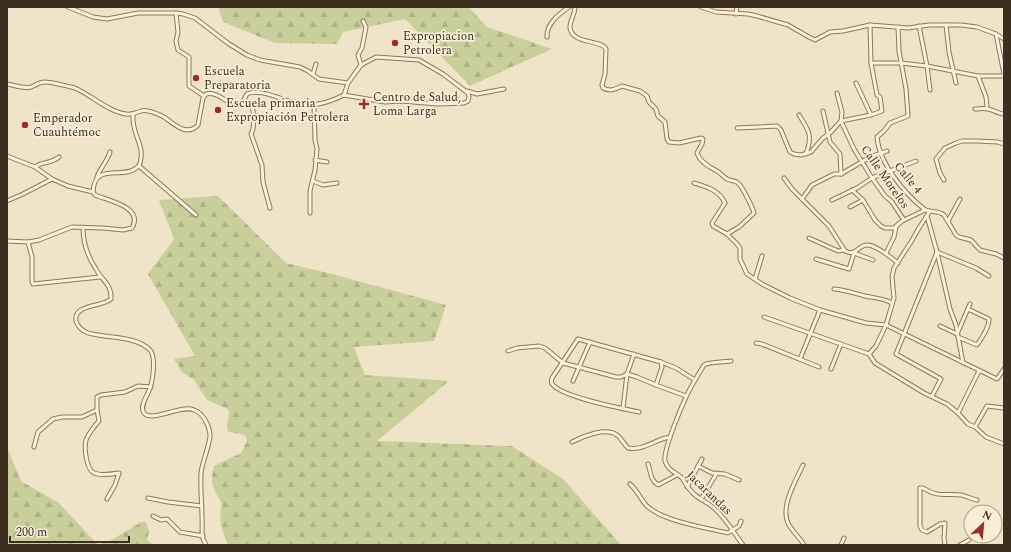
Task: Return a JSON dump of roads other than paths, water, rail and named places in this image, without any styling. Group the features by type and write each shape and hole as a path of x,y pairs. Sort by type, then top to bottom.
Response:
{"street":[{"path":"68,7 93,17 106,19 138,13 176,13 195,18 247,55 260,60 300,67 319,79 348,84"},
{"path":"547,38 547,32 550,24 569,7"},
{"path":"575,7 570,26 571,30 579,38 603,45 606,49 605,74 602,84 603,88 608,91 615,90 622,86 640,91 647,96 649,102 656,109 658,116 665,122 667,139 669,142 679,143 701,138 703,139 697,153 698,156 703,162 718,171 725,178 734,180 740,185 752,206 754,213 740,227 727,234"},
{"path":"701,7 716,12 758,16 788,25 815,40 830,32 870,25 908,28 929,24 977,27 996,34 1004,39"},
{"path":"736,14 737,7"},
{"path":"176,13 178,32 176,40 178,50 189,57 189,86 204,96"},
{"path":"361,65 358,55 362,48 366,32 366,27 363,21"},
{"path":"737,128 776,125 781,130 790,152 794,154 806,154 812,152 823,138 829,134 841,121 871,115 882,111 871,63 870,25"},
{"path":"946,25 956,83"},
{"path":"919,26 930,90"},
{"name":"Calle 4","path":"898,27 908,116 890,123 877,136 882,153 890,171 895,180 925,210 941,212 956,235 971,240 980,250 996,254 1004,258"},
{"path":"871,63 901,63 927,66 978,76 1004,75 996,34"},
{"path":"344,96 348,84 361,65 376,57 419,60 443,74 465,90 477,94 504,89"},
{"path":"313,74 316,64"},
{"path":"978,76 986,97 986,108"},
{"path":"7,84 30,87 44,82 74,88 97,102 118,112 133,114 142,110 148,111 164,117 184,130 191,130 198,125 204,96 206,94 210,93 218,96 233,105 242,103 251,104 254,124 251,134 262,166 263,182 270,208"},
{"path":"856,82 871,115"},
{"path":"242,103 247,94 256,92 296,103 314,105 344,96 385,102 400,101 438,104 464,103 468,101 469,97 465,90"},
{"name":"Calle Morelos","path":"837,93 842,112 841,121 854,149 872,178 885,196 892,202 904,220"},
{"path":"310,213 310,191 313,181 317,149 315,140 314,105"},
{"path":"975,109 986,108 1004,114"},
{"path":"823,111 830,142 840,154 841,174"},
{"path":"97,178 109,172 130,172 139,166 142,154 141,146 135,136 132,124 133,114"},
{"path":"799,115 810,133 809,145 806,154"},
{"path":"944,180 936,159 945,148 962,141 998,142 1004,144"},
{"path":"802,199 812,185 834,174 841,174 870,157 887,151"},
{"path":"92,192 93,186 110,152"},
{"path":"7,156 35,167 52,179 68,186 92,192 95,195 123,206 133,214 134,225 128,230 72,227 39,240 28,242 7,242"},
{"path":"35,167 39,164 53,162 59,157"},
{"path":"315,160 327,162"},
{"path":"832,200 872,178 916,161"},
{"path":"139,166 196,214"},
{"path":"784,178 815,214 829,226 844,250 849,253 854,253 873,260"},
{"path":"7,201 52,179"},
{"path":"313,181 323,185 337,183"},
{"path":"694,183 715,191 723,198 725,203 712,223 713,226 727,234 737,244 740,248 740,259 745,270 747,274 755,280 790,298 820,310 866,323 886,325 962,363 998,379 1004,368"},
{"path":"852,190 863,200 875,220 881,226 890,229 896,227 904,220 925,210"},
{"path":"948,221 960,199"},
{"path":"850,207 863,200"},
{"path":"869,354 876,346 886,325 894,298 892,277 894,268 930,211"},
{"path":"927,216 958,335 962,363"},
{"path":"886,253 894,237 896,227"},
{"path":"83,228 88,254 100,277 111,289 111,299 104,303 79,311 76,320 78,324 85,332 134,341 148,348 152,353 153,360 151,387 142,407 147,415 152,416 190,408 196,410 204,418 208,426 210,435 201,472 203,536 206,545"},
{"path":"809,238 838,251 844,250"},
{"path":"28,242 32,257 32,281 34,284 100,277"},
{"path":"816,259 849,270 854,253 863,246 868,245 886,253 898,263"},
{"path":"937,252 976,268 989,276"},
{"path":"932,396 941,379 896,354 937,252"},
{"path":"755,280 762,256"},
{"path":"834,289 854,292 886,300 892,303"},
{"path":"958,335 970,304"},
{"path":"940,326 977,344 985,332 990,320 968,309"},
{"path":"800,359 820,310"},
{"path":"764,317 869,354 875,363 947,404 968,424 974,426 986,437 1004,444"},
{"path":"639,412 572,395 553,386 551,382 552,378 578,339 661,362 676,368 695,380"},
{"path":"573,382 590,342"},
{"path":"756,343 762,344 819,367"},
{"path":"831,369 841,344"},
{"path":"508,351 517,348 539,346 545,348 563,363 616,377 621,377 627,374 686,396"},
{"path":"622,408 627,374 634,354"},
{"path":"572,442 582,436 603,431 617,435 628,448 639,448 662,438 670,437 686,396 705,363 731,361"},
{"path":"656,385 662,367 661,362"},
{"path":"958,413 979,371"},
{"path":"107,499 116,485 119,473 94,473 88,466 86,457 86,440 99,421 97,397 101,395 125,392 138,386 151,387"},
{"path":"974,426 987,406 1004,408"},
{"path":"34,447 38,432 53,419 82,416 97,410"},
{"name":"Jacarandas","path":"670,437 665,453 665,459 673,473 681,477 687,487 722,516 744,545"},
{"path":"687,487 702,459"},
{"path":"648,464 651,477 658,485 678,475"},
{"path":"803,465 787,500 786,515 788,524 804,545"},
{"path":"698,466 712,473 725,474 739,480"},
{"path":"701,499 717,473"},
{"path":"630,484 637,490 646,505 655,512 697,526 728,534 739,526 741,521"},
{"path":"945,545 945,523 940,524 927,532 922,530 920,526 920,488 923,488 931,493 944,496 961,495 976,500"},
{"path":"148,498 202,506"},
{"path":"153,516 161,520 167,519 180,532 203,536"},
{"path":"841,545 844,538"}],"place":[{"name":"Expropiacion Petrolera","path":"395,43"},
{"name":"Escuela Preparatoria","path":"196,78"},
{"name":"Centro de Salud, Loma Larga","path":"364,104"},
{"name":"Escuela primaria Expropiación Petrolera","path":"218,110"},
{"name":"Emperador Cuauhtémoc","path":"25,125"}]}
